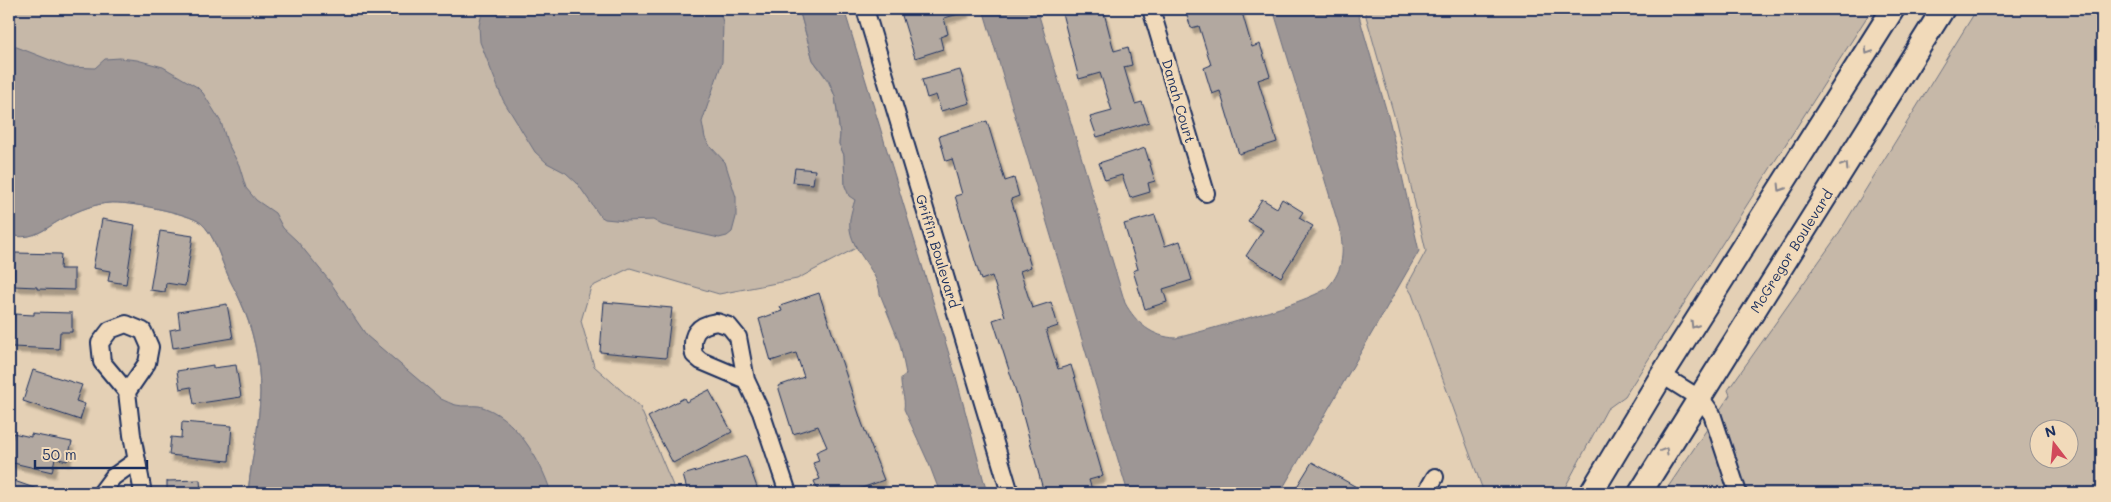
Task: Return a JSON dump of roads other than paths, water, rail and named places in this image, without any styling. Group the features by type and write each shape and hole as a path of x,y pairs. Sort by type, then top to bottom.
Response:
{"main road":[{"path":"1597,488 1662,375 1893,9"},
{"name":"McGregor Boulevard","path":"1640,493 1943,9"}],"street":[{"name":"Griffin Boulevard","path":"865,9 1010,493"},
{"name":"Danah Court","path":"1152,9 1206,193"},
{"path":"1662,375 1699,397 1712,414 1738,493"},
{"path":"746,380 761,412 788,493"},
{"path":"127,392 132,434 143,493"},
{"path":"101,493 112,476 138,460"},
{"path":"1426,493 1435,477"}]}
